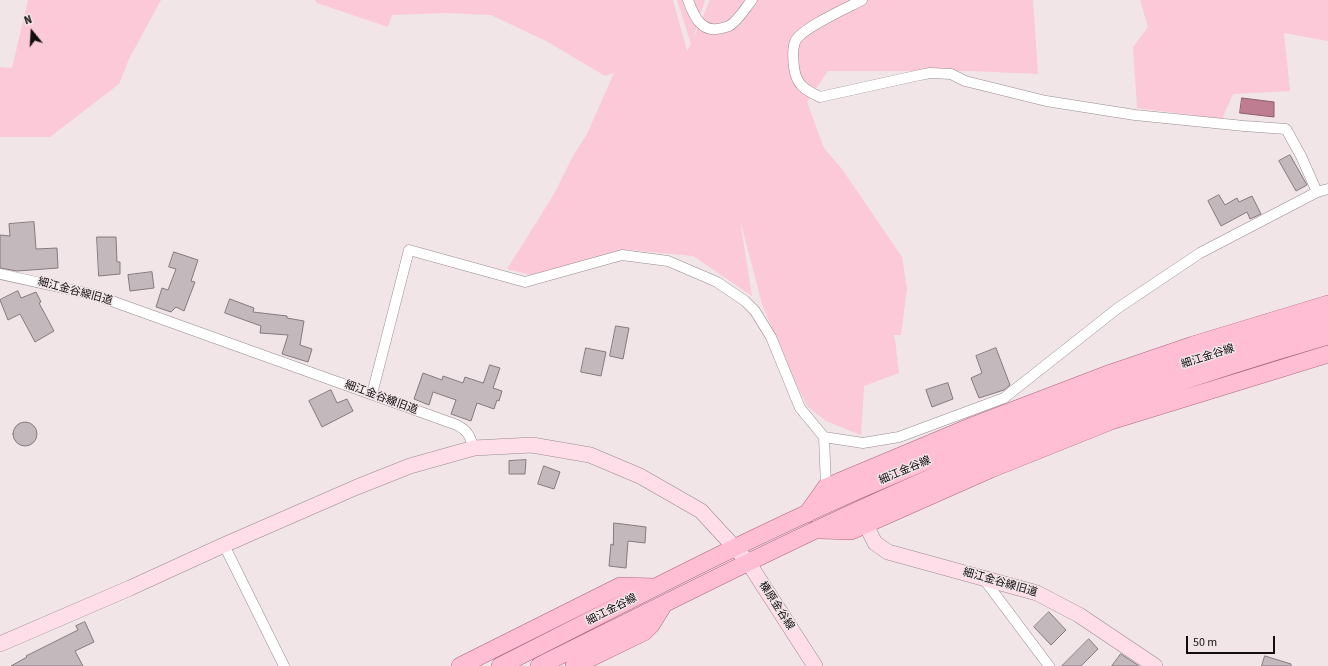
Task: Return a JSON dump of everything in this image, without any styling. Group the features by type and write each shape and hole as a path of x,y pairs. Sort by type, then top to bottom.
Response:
{"main road":[{"path":"807,514 826,487 967,428 1104,376 1193,345 1328,304"},
{"name":"細江金谷線","path":"500,666 736,548 807,514 912,467 1062,408 1220,353 1328,320"},
{"name":"細江金谷線","path":"539,666 748,562 902,490 1034,435 1098,411 1219,369 1328,336"},
{"path":"817,530 851,531 991,470 1111,421 1328,354"},
{"path":"460,666 620,586 657,587"},
{"path":"574,666 644,632 652,625 665,604"}],"street":[{"path":"688,0 695,18 703,26 714,30 729,26 752,0"},
{"path":"862,0 806,29 795,41 792,55 798,82 810,93 820,98 922,74 951,74 965,81 1046,101 1135,115 1286,129 1301,156 1317,192"},
{"path":"824,437 864,443 899,437 1004,398 1118,308 1200,253 1317,192 1328,189"},
{"path":"372,394 409,250 524,282 622,254 668,261 717,282 745,301 755,311 771,337 800,408 824,437 826,487"},
{"name":"細江金谷線旧道","path":"0,274 95,295 372,394 466,430 474,448"},
{"path":"0,644 130,588 356,487 410,466 474,448 532,445 590,455 640,476 701,511 736,548"},
{"name":"細江金谷線旧道","path":"866,525 875,543 888,552 1037,593 1079,615 1156,666"},
{"path":"224,545 284,666"},
{"name":"榛原金谷線","path":"736,548 748,562 815,666"},
{"path":"983,578 1049,666"}],"shaded area":[{"path":"28,0 161,0 129,59 119,84 50,137 0,137 0,67 12,68"},
{"path":"315,0 673,0 687,51 691,44 677,0 705,0 693,39 710,0 1033,0 1038,74 972,71 828,71 807,102 824,148 842,169 902,257 907,289 901,335 893,335 895,339 899,373 864,386 861,435 826,421 808,407 793,379 762,304 740,220 752,296 693,256 629,250 531,275 507,269 554,194 574,154 587,134 614,73 605,76 546,41 491,15 446,13 392,15 388,27 317,3"},
{"path":"1140,0 1328,0 1328,41 1284,33 1290,91 1233,94 1222,119 1137,108 1133,47 1148,27"},
{"path":"1242,98 1274,102 1274,117 1240,113"}],"building":[{"path":"1290,155 1307,185 1296,191 1279,161"},
{"path":"1219,195 1225,205 1237,198 1239,202 1252,196 1261,214 1250,219 1247,212 1221,226 1208,201"},
{"path":"34,222 36,249 57,248 58,268 17,271 0,268 0,235 10,236 9,224"},
{"path":"97,237 116,237 117,262 120,262 120,274 99,276"},
{"path":"174,252 198,260 191,281 195,282 184,311 176,307 171,312 156,307 162,288 168,290 176,269 169,267"},
{"path":"152,272 154,288 130,291 128,275"},
{"path":"18,291 21,298 36,292 41,302 39,303 54,331 35,342 20,314 8,320 0,300"},
{"path":"230,299 254,308 253,312 287,316 287,318 304,321 300,345 312,349 308,362 282,354 288,335 260,333 261,326 225,313"},
{"path":"616,326 629,328 623,359 610,356"},
{"path":"586,348 606,352 601,376 581,372"},
{"path":"996,348 1010,385 1004,390 979,398 971,378 982,373 976,356"},
{"path":"490,365 500,368 493,388 502,391 499,401 497,400 494,409 477,403 471,421 451,414 456,400 433,392 429,405 414,399 423,373 442,380 443,376 463,383 465,377 483,383"},
{"path":"948,383 953,399 932,407 926,390"},
{"path":"331,390 337,403 347,399 353,411 322,427 309,401"},
{"path":"25,422 33,426 37,434 33,442 25,446 17,442 13,434 17,426"},
{"path":"526,460 525,474 509,474 509,461"},
{"path":"544,466 560,472 554,489 538,484"},
{"path":"614,523 646,527 645,543 628,541 626,568 609,566 611,544 613,545"},
{"path":"1049,612 1066,630 1051,645 1034,627"},
{"path":"85,622 94,642 75,651 83,666 11,666 27,657 26,656 78,630 76,626"},
{"path":"1089,639 1098,649 1081,666 1062,666"},
{"path":"1121,654 1139,666 1112,666"},
{"path":"1265,656 1291,664 1291,666 1262,666"}]}
